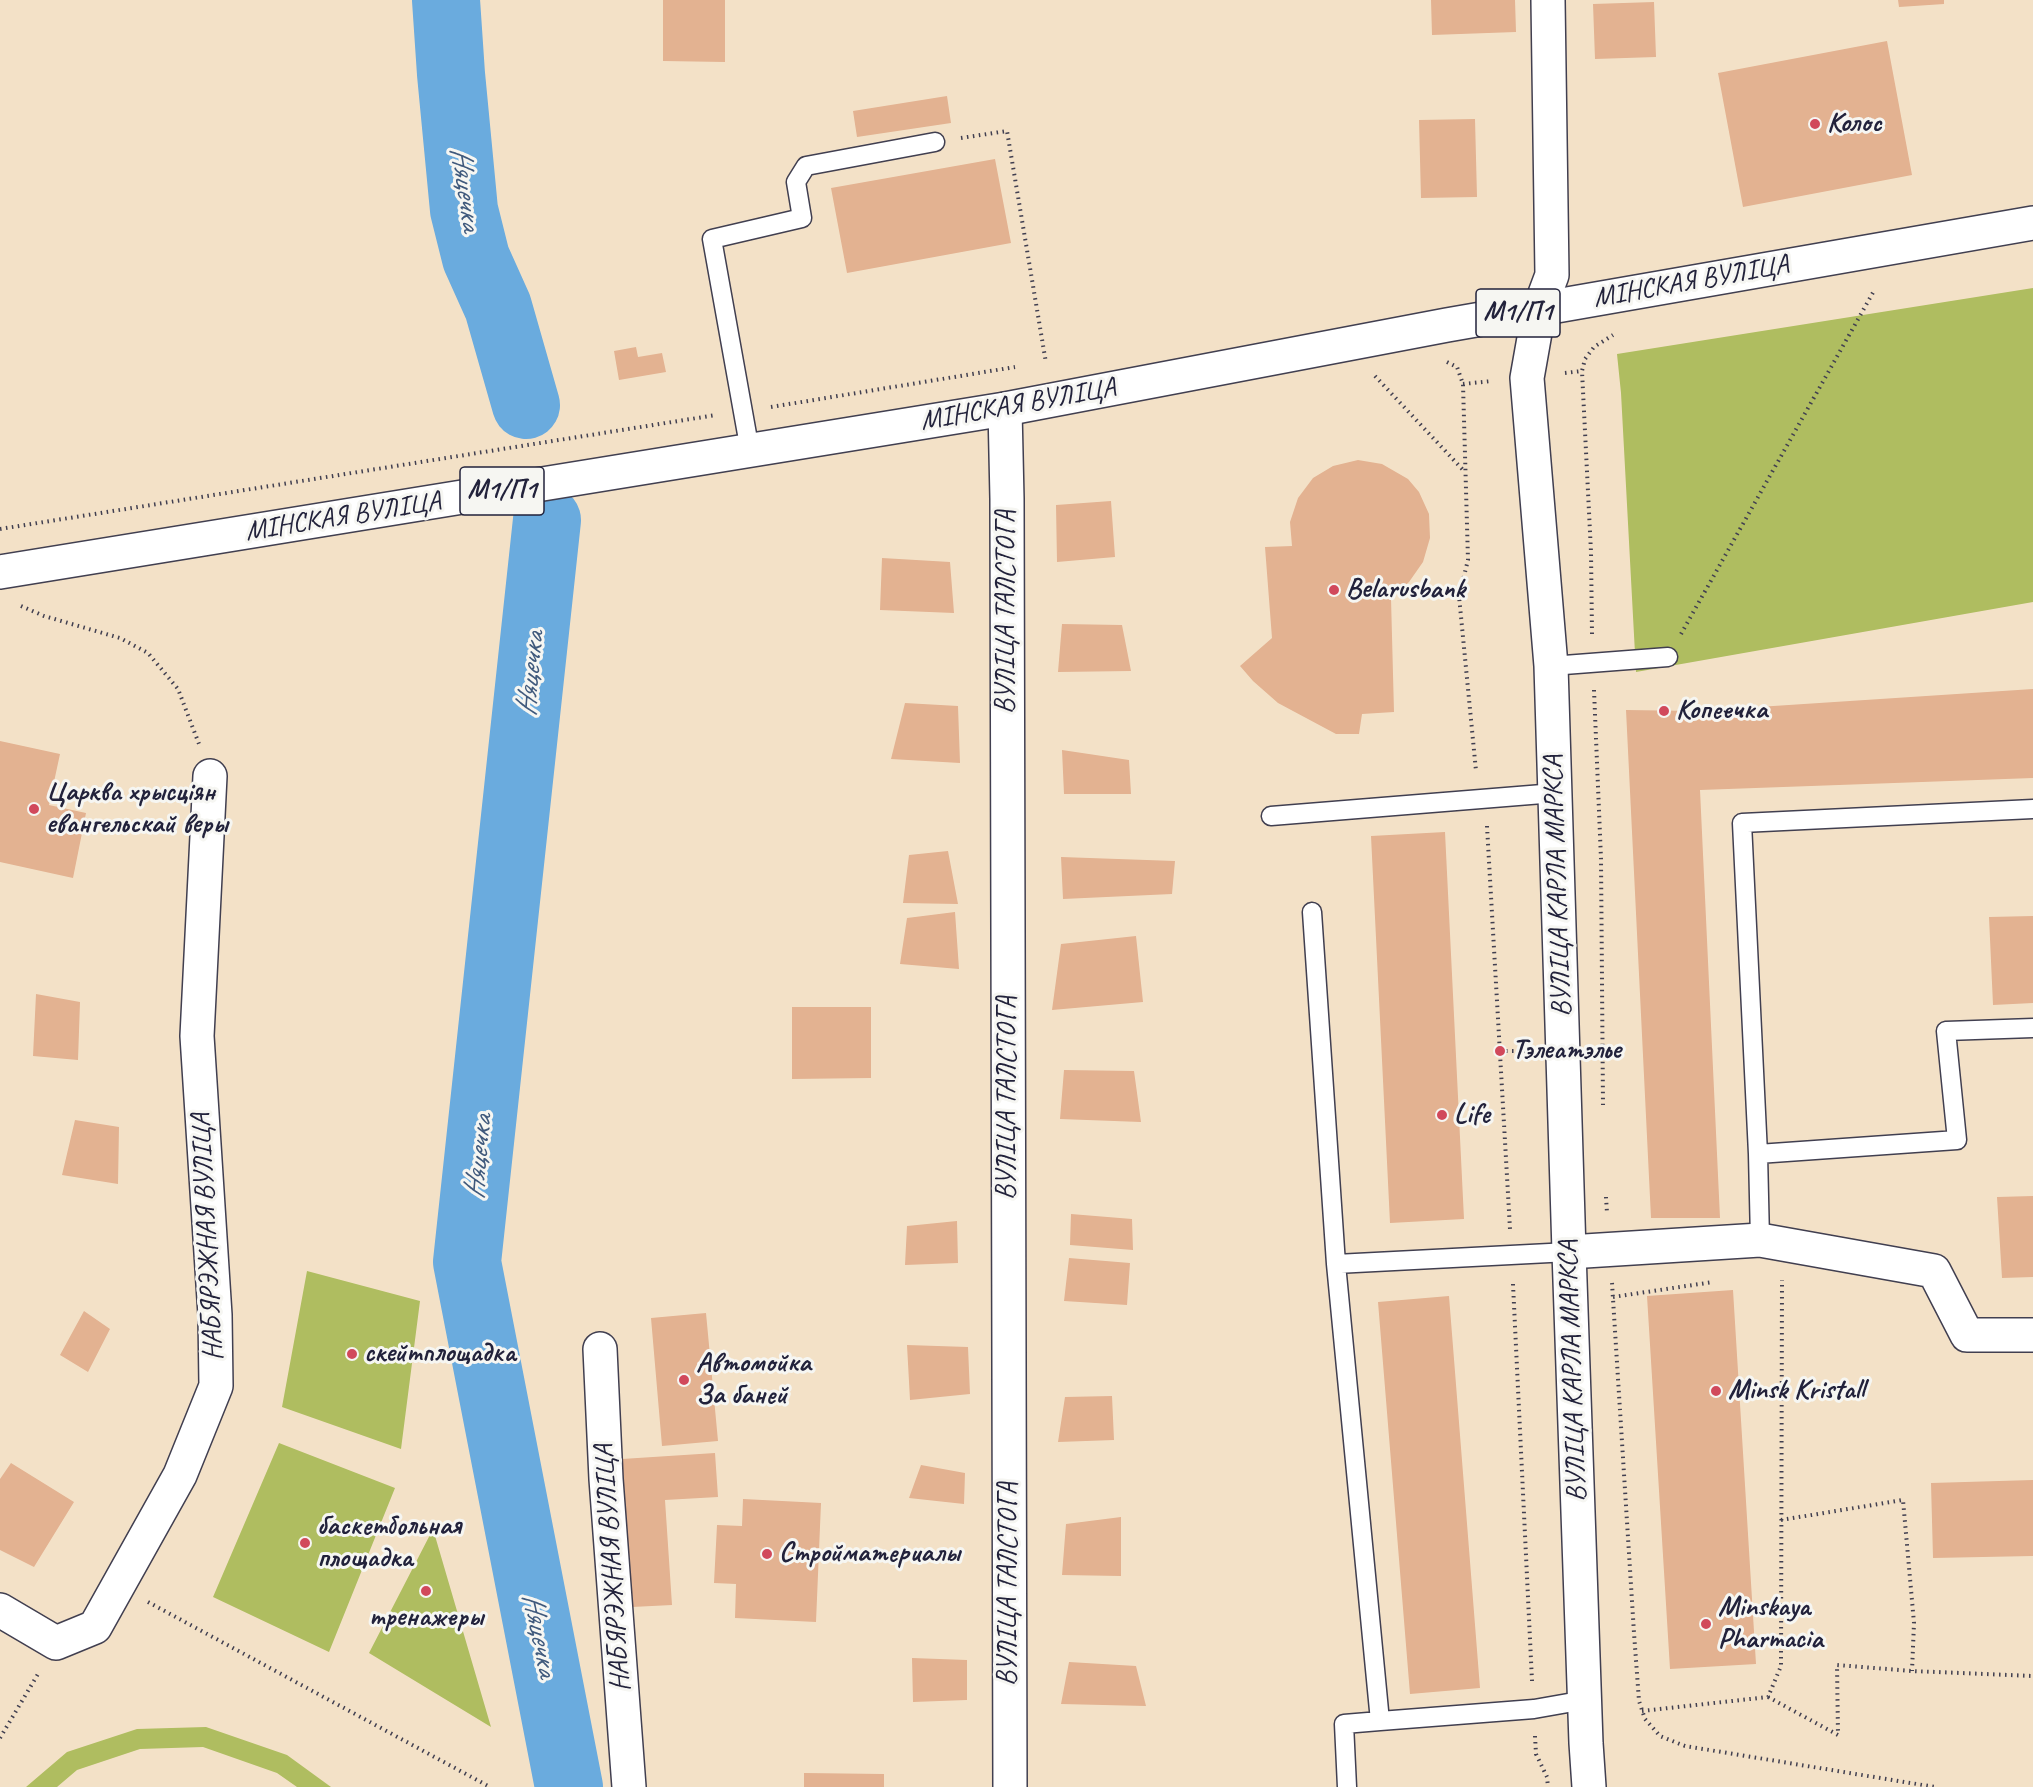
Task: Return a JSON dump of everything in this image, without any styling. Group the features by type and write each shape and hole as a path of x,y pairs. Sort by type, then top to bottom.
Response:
{"street":[{"name":"ВУЛІЦА КАРЛА МАРКСА","path":"1548,0 1552,275 1539,310 1527,378 1551,666 1569,1252 1589,1787"},
{"name":"МІНСКАЯ ВУЛІЦА","path":"0,572 1005,409 1447,324 1539,310 2033,223"},
{"name":"ВУЛІЦА ТАЛСТОГА","path":"1005,409 1010,1787"},
{"name":"НАБЯРЭЖНАЯ ВУЛІЦА","path":"56,1643 95,1627 180,1475 216,1386 215,1315 197,1036 210,776"},
{"path":"1569,1252 1760,1240 1934,1272 1967,1335 2033,1335"},
{"name":"НАБЯРЭЖНАЯ ВУЛІЦА","path":"600,1349 607,1491 628,1787"},
{"path":"0,1610 56,1643"}],"lane":[{"path":"750,451 712,239 802,218 796,182 806,166 935,142"},
{"path":"1551,666 1668,657"},
{"path":"1271,816 1554,793"},
{"path":"1760,1240 1742,823 2033,809"},
{"path":"1312,912 1336,1264 1380,1721"},
{"path":"1758,1154 1957,1140 1946,1031 2033,1028"},
{"path":"1336,1264 1569,1252"},
{"path":"1347,1787 1344,1724 1534,1709 1585,1700"}],"path":[{"path":"935,142 1007,131 1046,363 1057,361"},
{"path":"1863,291 1886,287"},
{"path":"1668,657 1875,289"},
{"path":"1604,1117 1601,859 1591,552 1582,371 1585,359 1594,347 1605,338 1619,332"},
{"path":"1441,361 1457,367 1463,384 1468,560 1460,596 1477,779 1488,835 1536,1754 1547,1777 1548,1787"},
{"path":"0,529 1022,366"},
{"path":"1372,373 1465,472"},
{"path":"11,602 44,616 120,638 148,653 178,689 210,776"},
{"path":"1606,1196 1634,1633 1640,1701 1645,1719 1660,1736 1685,1746 1935,1787"},
{"path":"1768,1697 1781,1666 1782,1271"},
{"path":"1613,1298 1714,1281"},
{"path":"1781,1520 1903,1500 1914,1623 1912,1671"},
{"path":"118,1586 490,1787"},
{"path":"0,1738 56,1643"},
{"path":"1642,1711 1768,1697 1838,1735 1837,1665 2033,1676"}],"green space":[{"path":"2033,288 2033,602 1636,672 1617,354"},
{"name":"скейтплощадка","path":"307,1271 420,1301 401,1449 282,1407"},
{"name":"баскетбольная площадка","path":"279,1443 395,1488 329,1652 213,1597"},
{"name":"тренажеры","path":"433,1529 491,1727 369,1653"},
{"path":"206,1727 287,1755 331,1787 297,1787 277,1773 203,1747 140,1749 77,1770 57,1787 26,1787 67,1752 137,1729"}],"building":[{"path":"663,0 725,0 725,62 663,61"},
{"path":"1431,0 1515,0 1516,32 1432,35"},
{"path":"1898,0 1944,0 1944,4 1899,7"},
{"path":"1654,2 1656,57 1595,59 1593,4"},
{"name":"Колос","path":"1887,41 1912,175 1743,207 1718,73"},
{"path":"947,96 951,123 857,137 853,111"},
{"path":"1475,119 1477,197 1421,198 1419,120"},
{"path":"995,159 1011,243 847,273 831,188"},
{"path":"636,347 638,357 662,353 666,372 619,380 614,351"},
{"name":"Belarusbank","path":"1358,460 1382,464 1408,479 1419,492 1429,514 1430,538 1423,562 1409,582 1391,598 1394,712 1362,714 1359,734 1336,734 1278,703 1240,666 1272,638 1265,547 1292,546 1290,522 1298,498 1313,478 1333,466"},
{"path":"1111,501 1115,557 1057,562 1056,505"},
{"path":"882,558 950,562 954,613 880,610"},
{"path":"1062,624 1122,625 1131,671 1058,672"},
{"path":"2033,689 2033,778 1700,790 1720,1218 1651,1218 1626,710 1697,711"},
{"path":"905,703 958,706 960,763 891,759"},
{"name":"Царква хрысціян евангельскай веры","path":"0,741 60,754 49,805 86,813 73,878 0,862"},
{"path":"1062,750 1129,760 1131,794 1064,794"},
{"path":"1445,832 1464,1219 1390,1223 1371,836"},
{"path":"948,851 958,904 903,903 909,855"},
{"path":"1061,857 1175,861 1172,894 1063,899"},
{"path":"955,912 959,969 900,964 907,918"},
{"path":"2033,916 2033,1003 1993,1005 1989,917"},
{"path":"1136,936 1143,1002 1052,1010 1061,944"},
{"path":"36,994 80,1002 78,1060 33,1056"},
{"path":"792,1007 871,1007 871,1078 792,1079"},
{"path":"1064,1070 1134,1071 1141,1122 1060,1119"},
{"path":"75,1120 119,1127 118,1184 62,1175"},
{"path":"2033,1196 2033,1277 2002,1278 1997,1197"},
{"path":"1071,1214 1132,1219 1133,1250 1070,1245"},
{"path":"957,1221 958,1263 905,1265 907,1226"},
{"path":"1069,1258 1130,1263 1127,1305 1064,1301"},
{"path":"1733,1290 1756,1664 1670,1669 1647,1296"},
{"path":"1449,1296 1480,1688 1410,1694 1378,1302"},
{"path":"84,1311 110,1329 88,1372 60,1355"},
{"name":"Автомойка За баней","path":"706,1313 718,1441 662,1446 651,1318"},
{"path":"907,1345 968,1347 970,1394 910,1400"},
{"path":"1112,1396 1114,1440 1058,1442 1065,1397"},
{"path":"715,1453 718,1497 665,1500 672,1605 632,1607 622,1459"},
{"path":"11,1463 74,1502 34,1567 0,1550 0,1479"},
{"path":"921,1465 965,1473 964,1504 909,1498"},
{"path":"2033,1480 2033,1556 1933,1558 1931,1483"},
{"name":"Стройматериалы","path":"743,1499 821,1503 816,1622 735,1618 736,1584 714,1583 717,1525 742,1526"},
{"path":"1121,1517 1121,1576 1062,1575 1066,1524"},
{"path":"912,1658 967,1660 967,1700 913,1702"},
{"path":"1069,1662 1136,1666 1146,1706 1061,1704"},
{"path":"804,1773 884,1774 884,1787 804,1787"}],"waterway":[{"name":"Няцечка","path":"446,0 464,210 476,258 498,307 526,405"},
{"name":"Няцечка","path":"547,520 467,1262 569,1787"}],"place":[{"name":"Колос","path":"1815,124"},
{"name":"Belarusbank","path":"1334,590"},
{"name":"Копеечка","path":"1664,711"},
{"name":"Царква хрысціян евангельскай веры","path":"34,809"},
{"name":"Тэлеатэлье","path":"1500,1051"},
{"name":"Life","path":"1442,1115"},
{"name":"скейтплощадка","path":"352,1354"},
{"name":"Автомойка За баней","path":"684,1380"},
{"name":"Minsk Kristall","path":"1716,1391"},
{"name":"баскетбольная площадка","path":"305,1543"},
{"name":"Стройматериалы","path":"767,1554"},
{"name":"тренажеры","path":"426,1591"},
{"name":"Minskaya Pharmacia","path":"1706,1624"}]}
